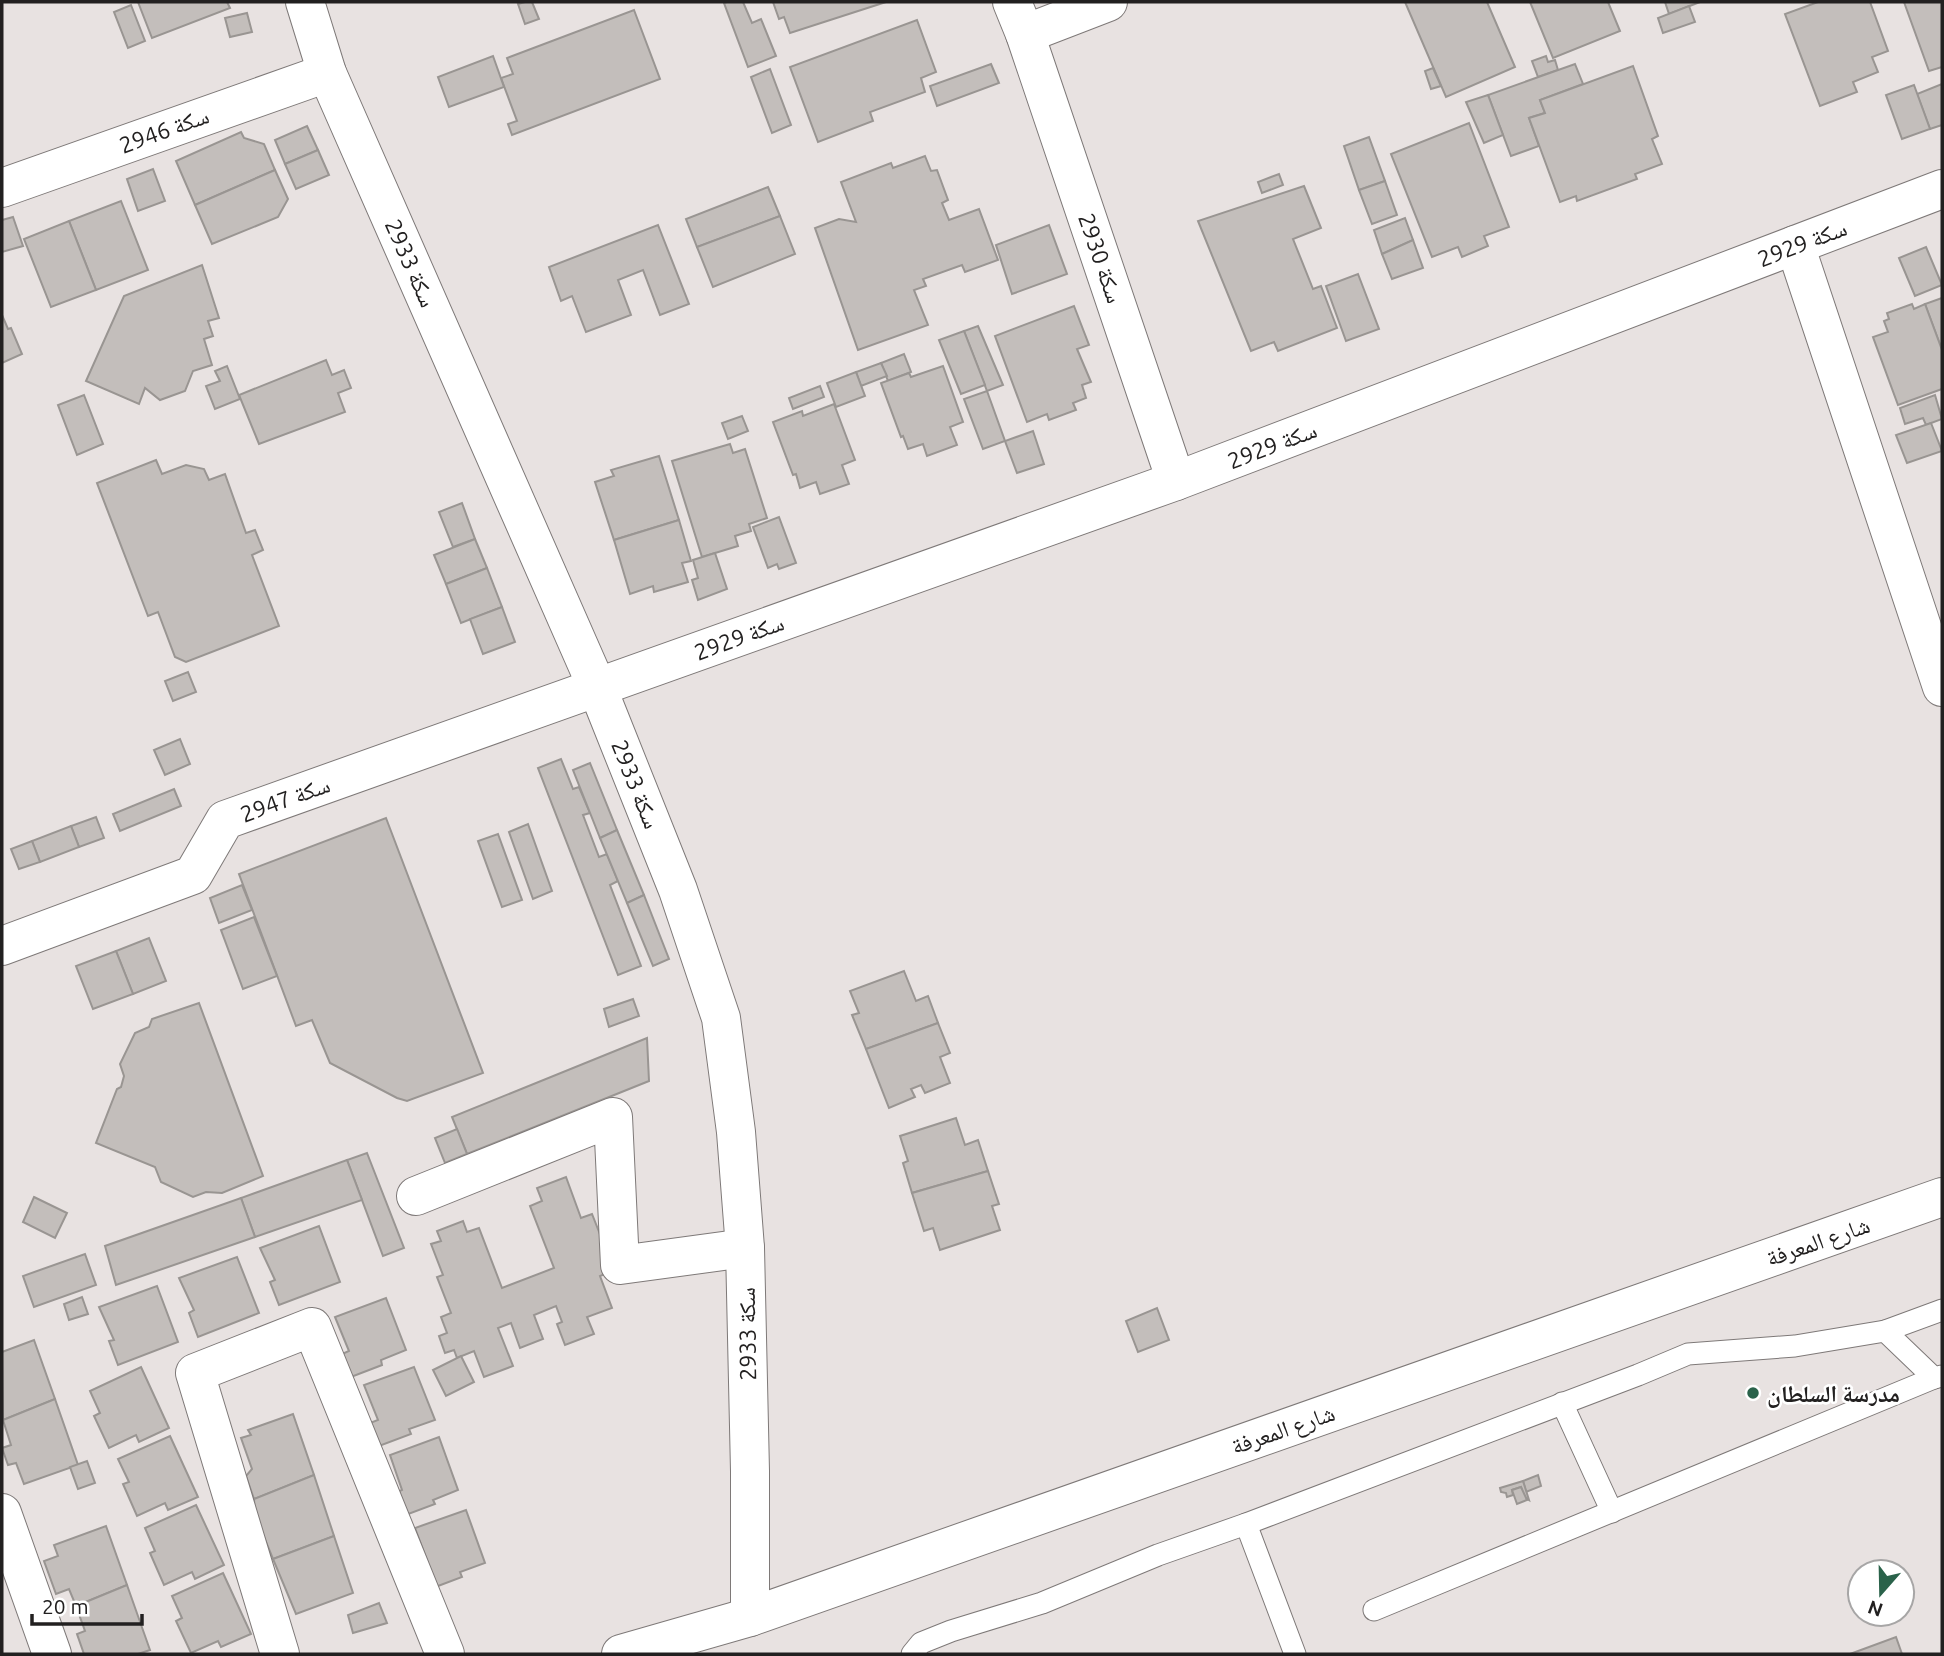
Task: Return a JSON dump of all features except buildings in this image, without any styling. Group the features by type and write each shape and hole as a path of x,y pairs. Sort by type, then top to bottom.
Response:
{"street":[{"name":"سكة 2933","path":"305,2 327,73 597,687 678,890 721,1018 736,1132 745,1248 750,1617"},
{"name":"سكة 2930","path":"1108,2 1018,18 1176,481"},
{"name":"سكة 2946","path":"2,188 327,73"},
{"name":"سكة 2929","path":"597,687 1176,481 1942,189"},
{"path":"1795,245 1942,687"},
{"name":"سكة 2947","path":"2,946 193,875 225,820 597,687"},
{"path":"416,1196 613,1117 620,1265 745,1248"},
{"name":"شارع المعرفة","path":"621,1654 750,1617 1942,1197"},
{"path":"280,1654 195,1373 312,1327 445,1654"},
{"path":"2,1513 52,1654"}],"lane":[{"path":"912,1654 921,1643 951,1631 1042,1603 1158,1555 1246,1524 1688,1354 1795,1346 1885,1331 1942,1310"},
{"path":"1374,1610 1938,1377 1885,1331"},
{"path":"1562,1403 1612,1512"},
{"path":"1246,1524 1295,1654"}],"place":[{"name":"مدرسة السلطان","path":"1753,1393"}]}
